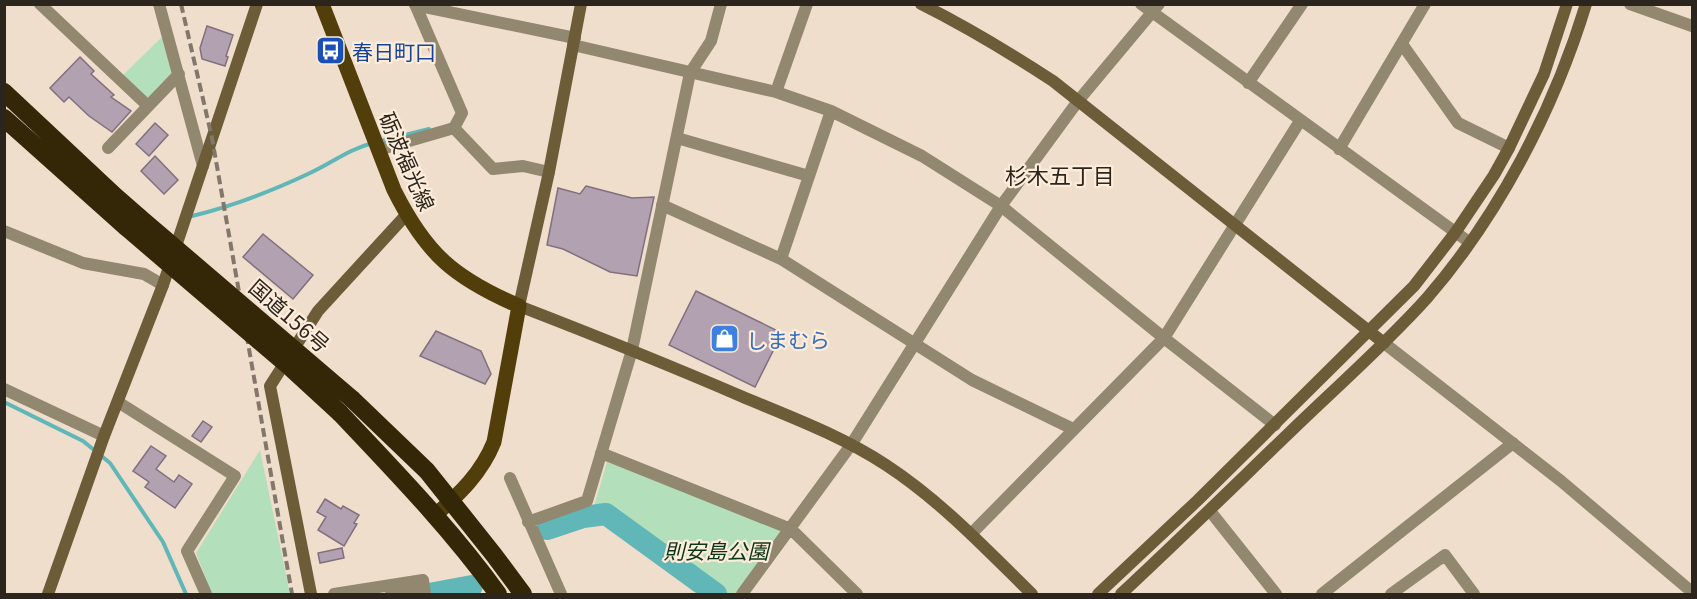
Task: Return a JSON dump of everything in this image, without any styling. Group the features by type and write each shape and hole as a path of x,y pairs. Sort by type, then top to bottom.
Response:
{"highway":[{"name":"国道156号","path":"4,92 133,222 340,413 435,515 498,594"},
{"name":"国道156号","path":"4,117 352,399 427,471 523,594"}],"main road":[{"name":"砺波福光線","path":"322,4 378,150 406,215 427,245 454,272 486,292 519,306"},
{"path":"435,515 452,501 470,481 487,459 494,442 519,306"}],"street":[{"path":"40,4 148,106"},
{"path":"159,4 203,166"},
{"path":"48,594 104,436 163,285 257,4"},
{"path":"581,4 549,172 519,306 632,350 851,445 932,497 1032,594"},
{"path":"528,522 587,501 632,350 690,74 711,41 721,4"},
{"path":"776,92 807,4"},
{"path":"921,4 1003,48 1053,81 1561,481 1692,592"},
{"path":"1141,4 1156,9 1248,83 1469,242"},
{"path":"1248,83 1302,4"},
{"path":"1339,149 1425,4"},
{"path":"1121,594 1384,343 1428,297 1469,242 1508,183 1532,139 1561,78 1586,4"},
{"path":"1630,4 1692,26"},
{"path":"378,150 454,128 462,113 415,5"},
{"path":"415,5 574,42 690,74 776,92 831,111 922,156 1001,206 1275,425"},
{"path":"1098,594 1275,425 1414,286 1455,233 1494,175 1509,148 1544,74 1563,6"},
{"path":"742,594 851,445 1001,206 1078,101 1156,9"},
{"path":"1401,44 1458,123 1509,148"},
{"path":"108,148 179,74"},
{"path":"781,259 831,111"},
{"path":"971,534 1164,338 1300,121"},
{"path":"454,128 493,169 523,165 549,172"},
{"path":"677,138 809,176"},
{"path":"662,205 781,259 972,380 1073,429"},
{"path":"311,594 270,386 318,310 406,215"},
{"path":"4,231 83,263 144,274 163,285"},
{"path":"4,389 104,436"},
{"path":"118,402 235,476 187,551 206,594"},
{"path":"1322,594 1513,443"},
{"path":"601,453 791,529 857,594"},
{"path":"510,478 561,594"},
{"path":"1210,511 1276,594"},
{"path":"1391,594 1445,555 1474,594"},
{"path":"334,594 423,580 425,592 391,594"}],"green space":[{"path":"163,36 174,70 149,97 143,97 122,76"},
{"path":"260,450 290,594 212,594 196,553"},
{"name":"則安島公園","path":"607,462 785,531 737,594 704,594 610,525 590,520"}],"building":[{"path":"207,26 233,35 225,66 202,59 200,48"},
{"path":"80,57 94,71 91,74 114,95 111,97 131,111 112,132 89,116 69,97 64,102 50,88"},
{"path":"155,123 168,135 149,156 136,144"},
{"path":"155,156 178,180 164,194 141,171"},
{"path":"586,186 632,198 654,197 637,276 610,272 563,249 547,245 558,188 580,194"},
{"path":"263,234 313,275 293,299 243,257"},
{"name":"しまむら","path":"696,291 782,333 755,387 669,345"},
{"path":"436,331 481,351 491,374 485,384 420,356"},
{"path":"203,421 212,427 201,442 192,436"},
{"path":"151,446 166,456 156,469 174,482 179,475 192,484 175,508 145,487 149,482 133,471"},
{"path":"325,499 341,509 343,506 359,515 354,523 357,524 344,546 318,530 326,517 317,512"},
{"path":"342,548 344,558 320,563 318,553"}],"waterway":[{"path":"381,141 429,129"},
{"path":"192,216 267,192 373,143"},
{"path":"4,402 83,441 110,463 163,542 186,594"},
{"path":"547,529 583,517 606,514 716,594"},
{"path":"429,594 472,586"}],"railway":[{"path":"181,4 212,138 292,594"}],"place":[{"name":"春日町口","path":"331,51"},
{"name":"しまむら","path":"725,339"}],"district":[{"name":"杉木五丁目","path":"1060,174"}]}
